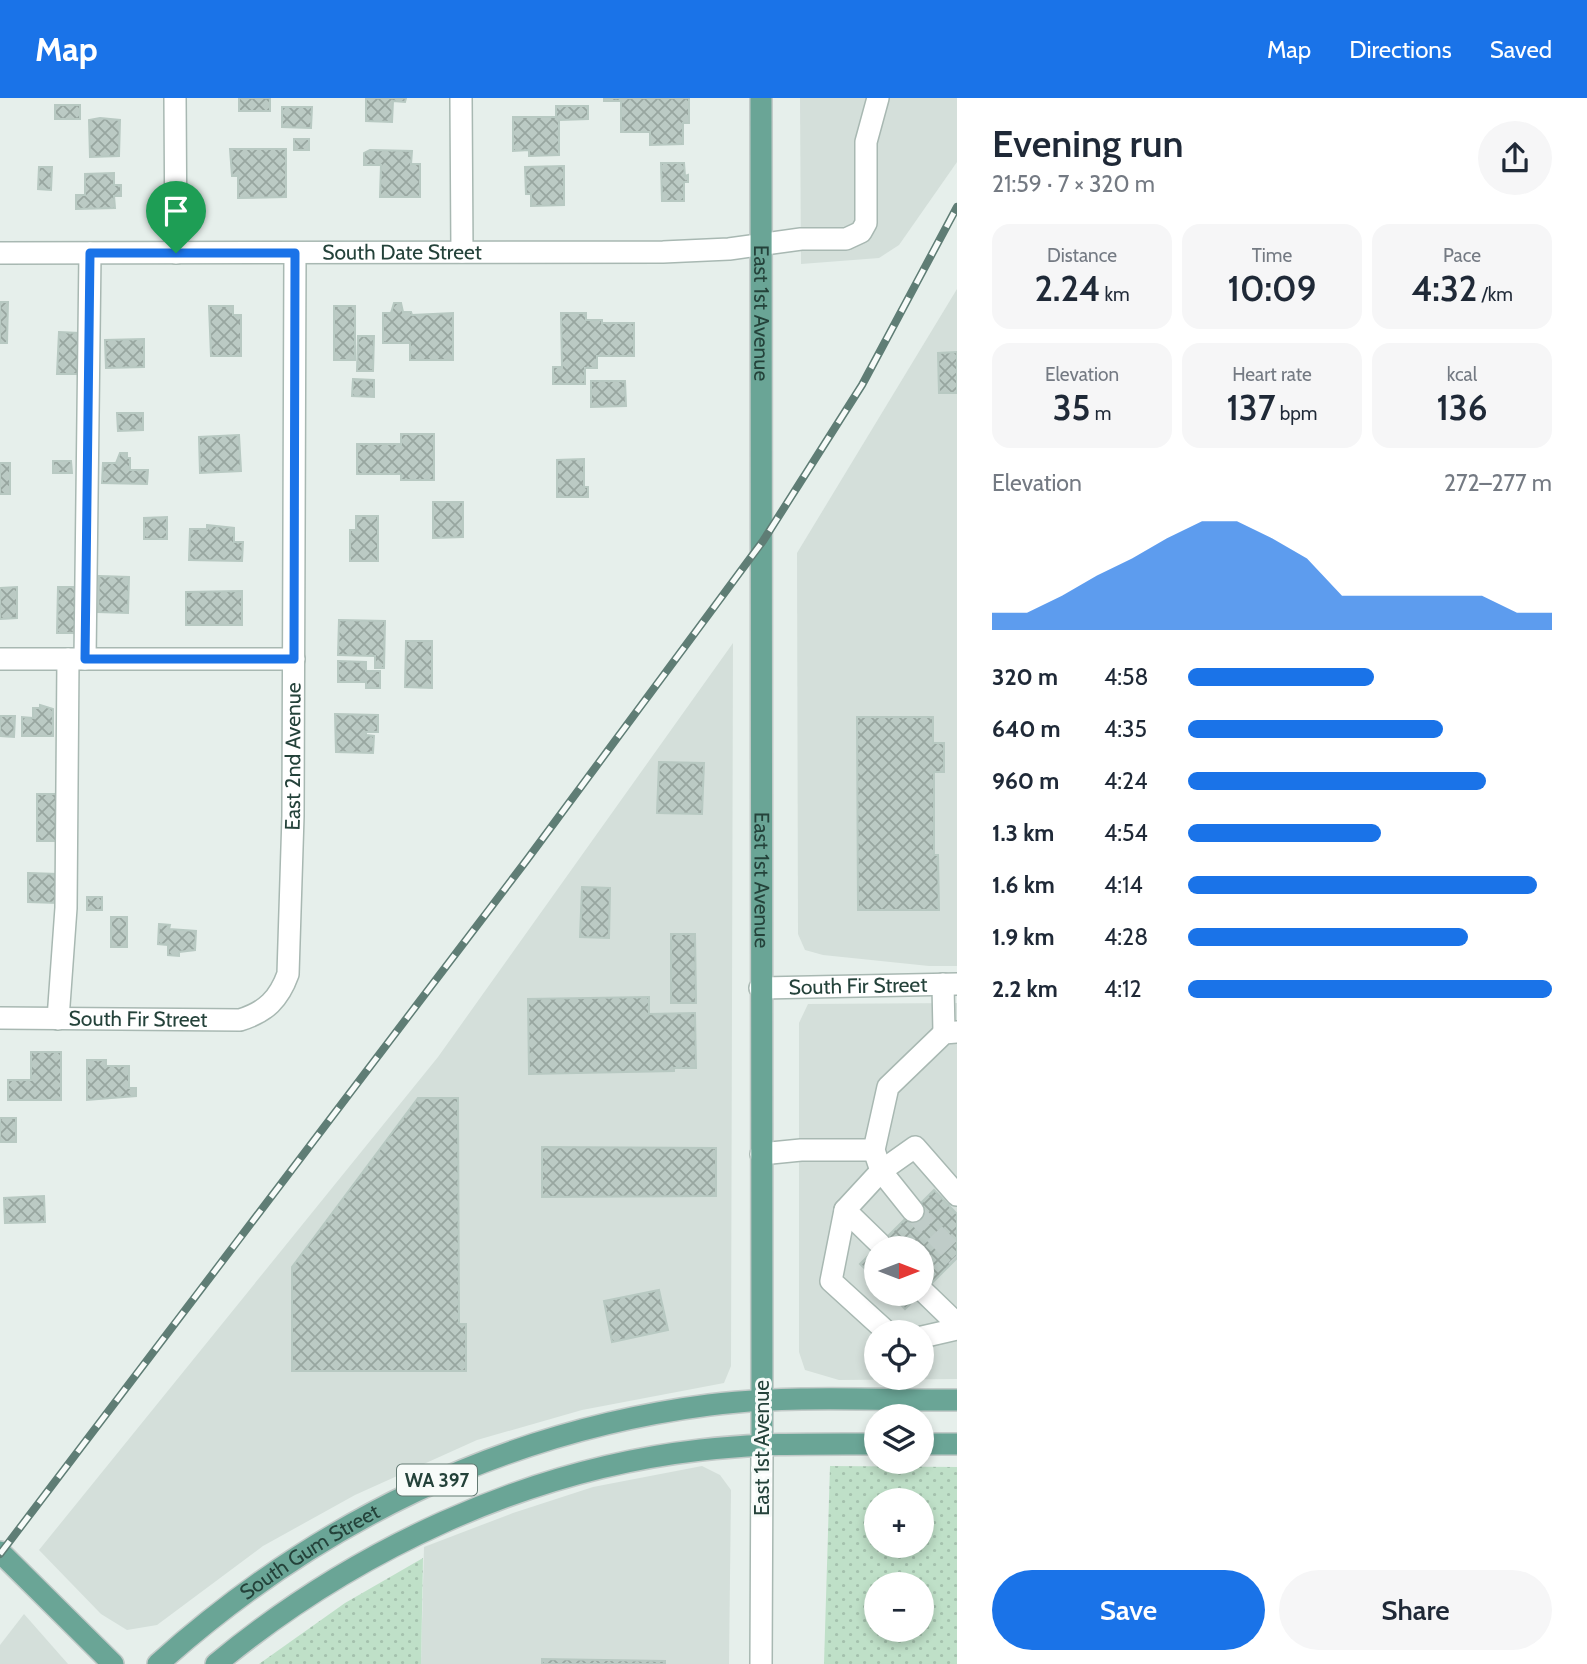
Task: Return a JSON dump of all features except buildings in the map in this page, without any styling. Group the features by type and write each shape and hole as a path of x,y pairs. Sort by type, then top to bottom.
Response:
{"main road":[{"name":"East 1st Avenue","path":"761,98 764,512 760,988 762,1446"},
{"name":"WA 397","path":"762,1402 957,1400"},
{"name":"South Gum Street","path":"158,1664 223,1609 282,1566 364,1516 441,1478 527,1446 618,1421 711,1405 762,1402"},
{"name":"WA 397","path":"762,1446 864,1444"},
{"path":"934,1444 957,1444"},
{"name":"South Gum Street","path":"216,1664 288,1608 326,1584 408,1539 481,1507 536,1487 626,1462 701,1450 762,1446"},
{"path":"0,1552 113,1664"}],"street":[{"path":"175,98 176,253"},
{"path":"461,98 462,252"},
{"name":"South Date Street","path":"0,253 686,251 762,243 846,239 861,232 867,217 868,128 878,98"},
{"path":"58,1019 66,908 90,253"},
{"name":"East 2nd Avenue","path":"271,1004 282,992 288,974 294,659 295,253"},
{"path":"0,659 294,659"},
{"path":"913,1211 881,1171 874,1150 888,1087 950,1032 950,984"},
{"name":"South Fir Street","path":"760,988 950,984"},
{"name":"South Fir Street","path":"0,1018 240,1020 258,1014 271,1004"},
{"path":"874,1320 831,1281 845,1210 881,1171 915,1147 957,1195"},
{"path":"761,1154 801,1150 874,1150"},
{"path":"845,1210 872,1236"},
{"path":"934,1303 957,1327 934,1334"},
{"name":"East 1st Avenue","path":"761,1664 762,1446"}],"shaded area":[{"path":"800,98 957,98 957,162 899,245 879,258 801,264"},
{"path":"957,289 957,966 929,966 823,955 805,950 798,934 797,553"},
{"path":"733,643 731,1366 724,1383 582,1410 477,1440 355,1495 263,1546 157,1625 127,1630 101,1614 39,1550 438,1057"},
{"path":"957,1003 957,1379 934,1379 934,1320 864,1320 864,1380 839,1380 805,1370 799,1352 799,1023 808,1004"},
{"path":"702,1466 720,1475 731,1490 729,1664 421,1664 424,1547 513,1513 593,1487"},
{"path":"24,1614 68,1664 0,1664 0,1645"}],"green space":[{"path":"830,1466 864,1466 864,1474 934,1474 934,1467 957,1467 957,1664 824,1664"},
{"path":"423,1558 421,1664 259,1664 345,1603"}],"tunnel":[{"path":"913,1211 957,1257"}],"railway":[{"path":"0,1554 526,861 763,541 862,385 957,207"}],"route":[{"path":"90,253 176,253 295,253 294,659 85,659 90,253"}]}
